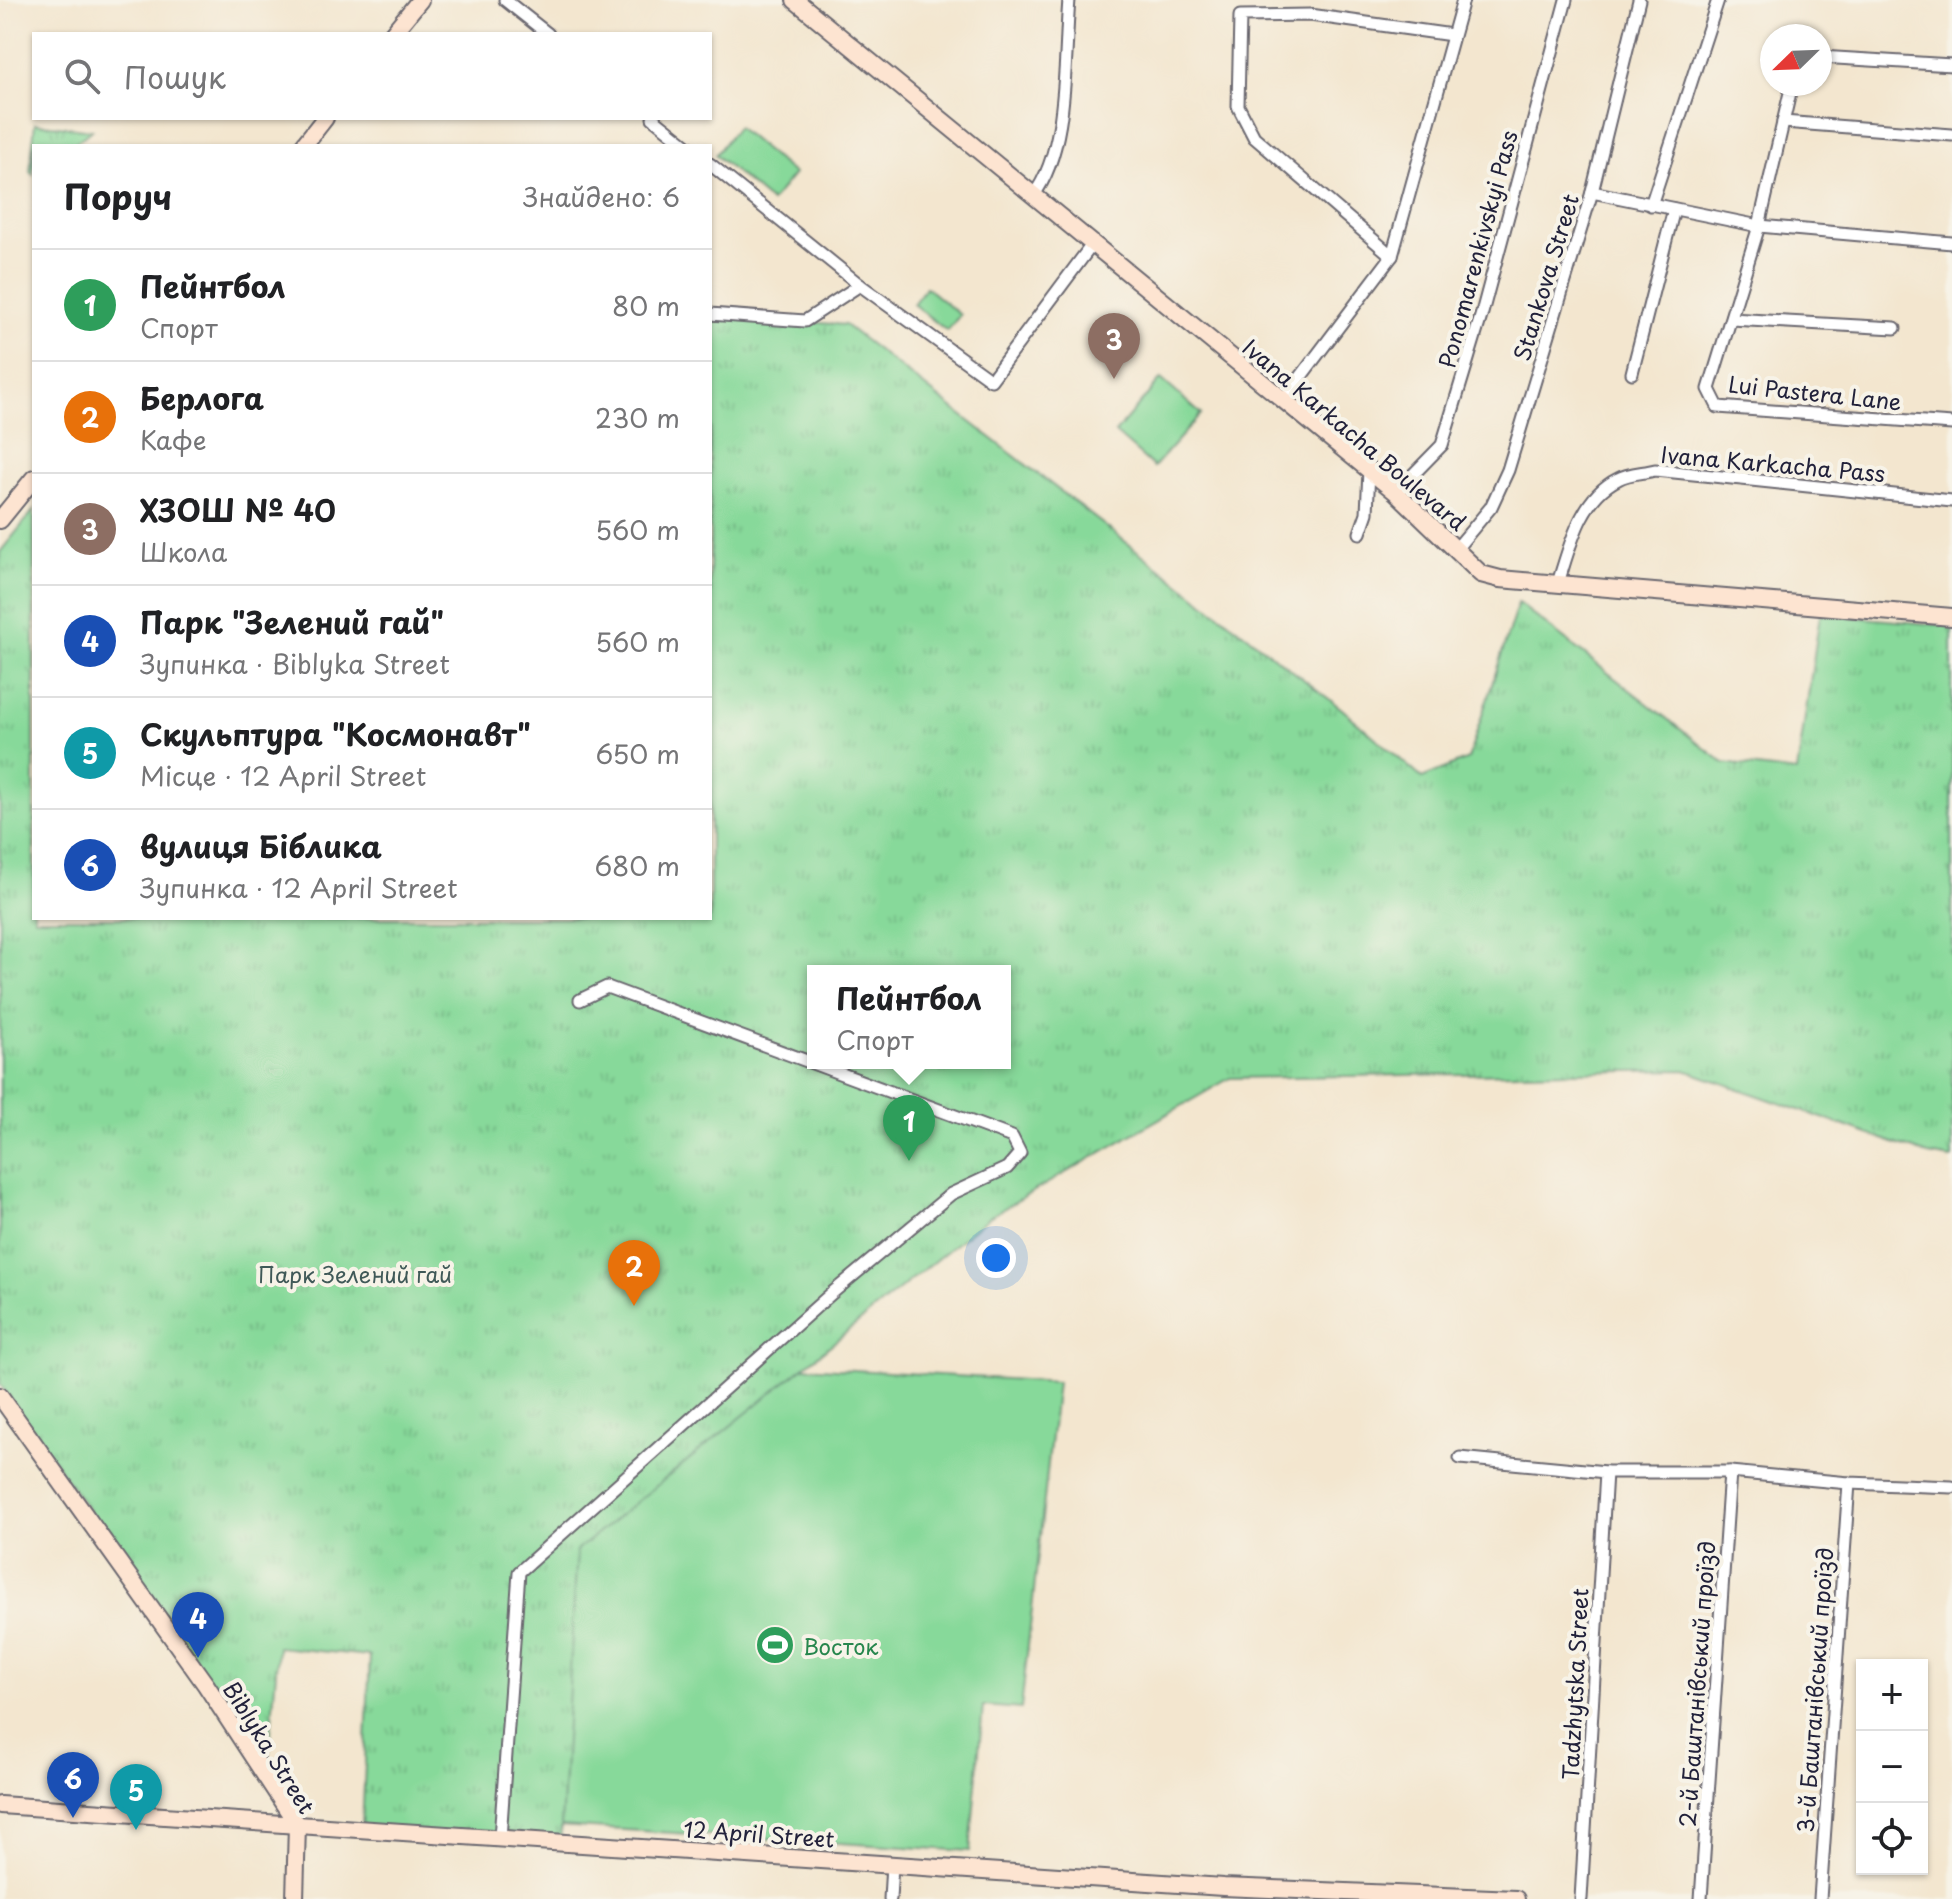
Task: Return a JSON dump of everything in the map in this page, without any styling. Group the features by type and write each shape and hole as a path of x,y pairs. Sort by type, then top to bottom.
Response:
{"street":[{"path":"394,32 420,0"},
{"path":"505,0 545,32"},
{"name":"Ivana Karkacha Boulevard","path":"795,0 1091,246 1396,492 1481,574 1500,579 1952,617"},
{"path":"1033,196 1045,181 1054,154 1069,0"},
{"path":"1284,399 1392,256 1463,0"},
{"name":"Ponomarenkivskyi Pass","path":"1396,492 1442,445 1482,313 1566,0"},
{"name":"Stankova Street","path":"1456,549 1466,541 1501,491 1592,192 1639,0"},
{"path":"1651,205 1718,0"},
{"path":"1392,256 1254,137 1238,106 1240,16 1310,15 1452,35"},
{"path":"1832,58 1952,65"},
{"name":"Lui Pastera Lane","path":"1789,96 1759,226 1709,389 1718,407 1952,424"},
{"path":"305,144 323,120"},
{"path":"656,120 686,144"},
{"path":"1783,122 1952,135"},
{"path":"712,166 860,285 991,380 1091,246"},
{"path":"1592,192 1759,226 1952,243"},
{"path":"1632,373 1674,209"},
{"path":"712,314 805,321 860,285"},
{"path":"1731,319 1895,328"},
{"path":"1360,533 1367,513 1369,470"},
{"name":"Ivana Karkacha Pass","path":"1558,583 1579,520 1597,495 1618,478 1655,470 1952,501"},
{"path":"0,520 32,480"},
{"path":"580,1000 607,987 807,1061"},
{"path":"500,1838 519,1572 832,1293 951,1194 1007,1168 1020,1153 1012,1137 828,1069"},
{"name":"Biblyka Street","path":"0,1396 206,1685 297,1824 295,1899"},
{"path":"1460,1458 1606,1472 1730,1472 1849,1483 1952,1487"},
{"name":"Tadzhytska Street","path":"1581,1899 1606,1472"},
{"name":"2-й Баштанівський проїзд","path":"1701,1899 1730,1472"},
{"name":"3-й Баштанівський проїзд","path":"1820,1899 1849,1483"},
{"name":"12 April Street","path":"0,1805 892,1864 1223,1893 1516,1899"},
{"path":"890,1899 892,1864"}],"green space":[{"path":"35,123 92,130 74,144 33,144"},
{"path":"737,127 794,174 771,202 715,155"},
{"path":"926,287 960,315 947,331 913,304"},
{"name":"Парк Зелений гай","path":"712,314 845,325 1342,709 1422,778 1468,759 1518,603 1724,763 1797,772 1820,614 1952,626 1952,1159 1928,1155 1685,1070 1230,1078 989,1217 577,1550 560,1843 362,1828 370,1656 278,1647 268,1767 0,1384 0,552 32,512 32,920 712,920"},
{"path":"1161,379 1201,414 1154,467 1115,433"},
{"name":"Восток","path":"786,1366 1057,1382 1021,1709 983,1706 970,1851 509,1823 527,1584"}],"place":[{"name":"ХЗОШ № 40","path":"1114,379"},
{"name":"Пейнтбол","path":"909,1161"},
{"name":"Берлога","path":"634,1306"},
{"name":"Восток","path":"775,1645"},
{"name":"Парк \"Зелений гай\"","path":"198,1658"},
{"name":"вулиця Біблика","path":"73,1818"},
{"name":"Скульптура \"Космонавт\"","path":"136,1830"}]}
